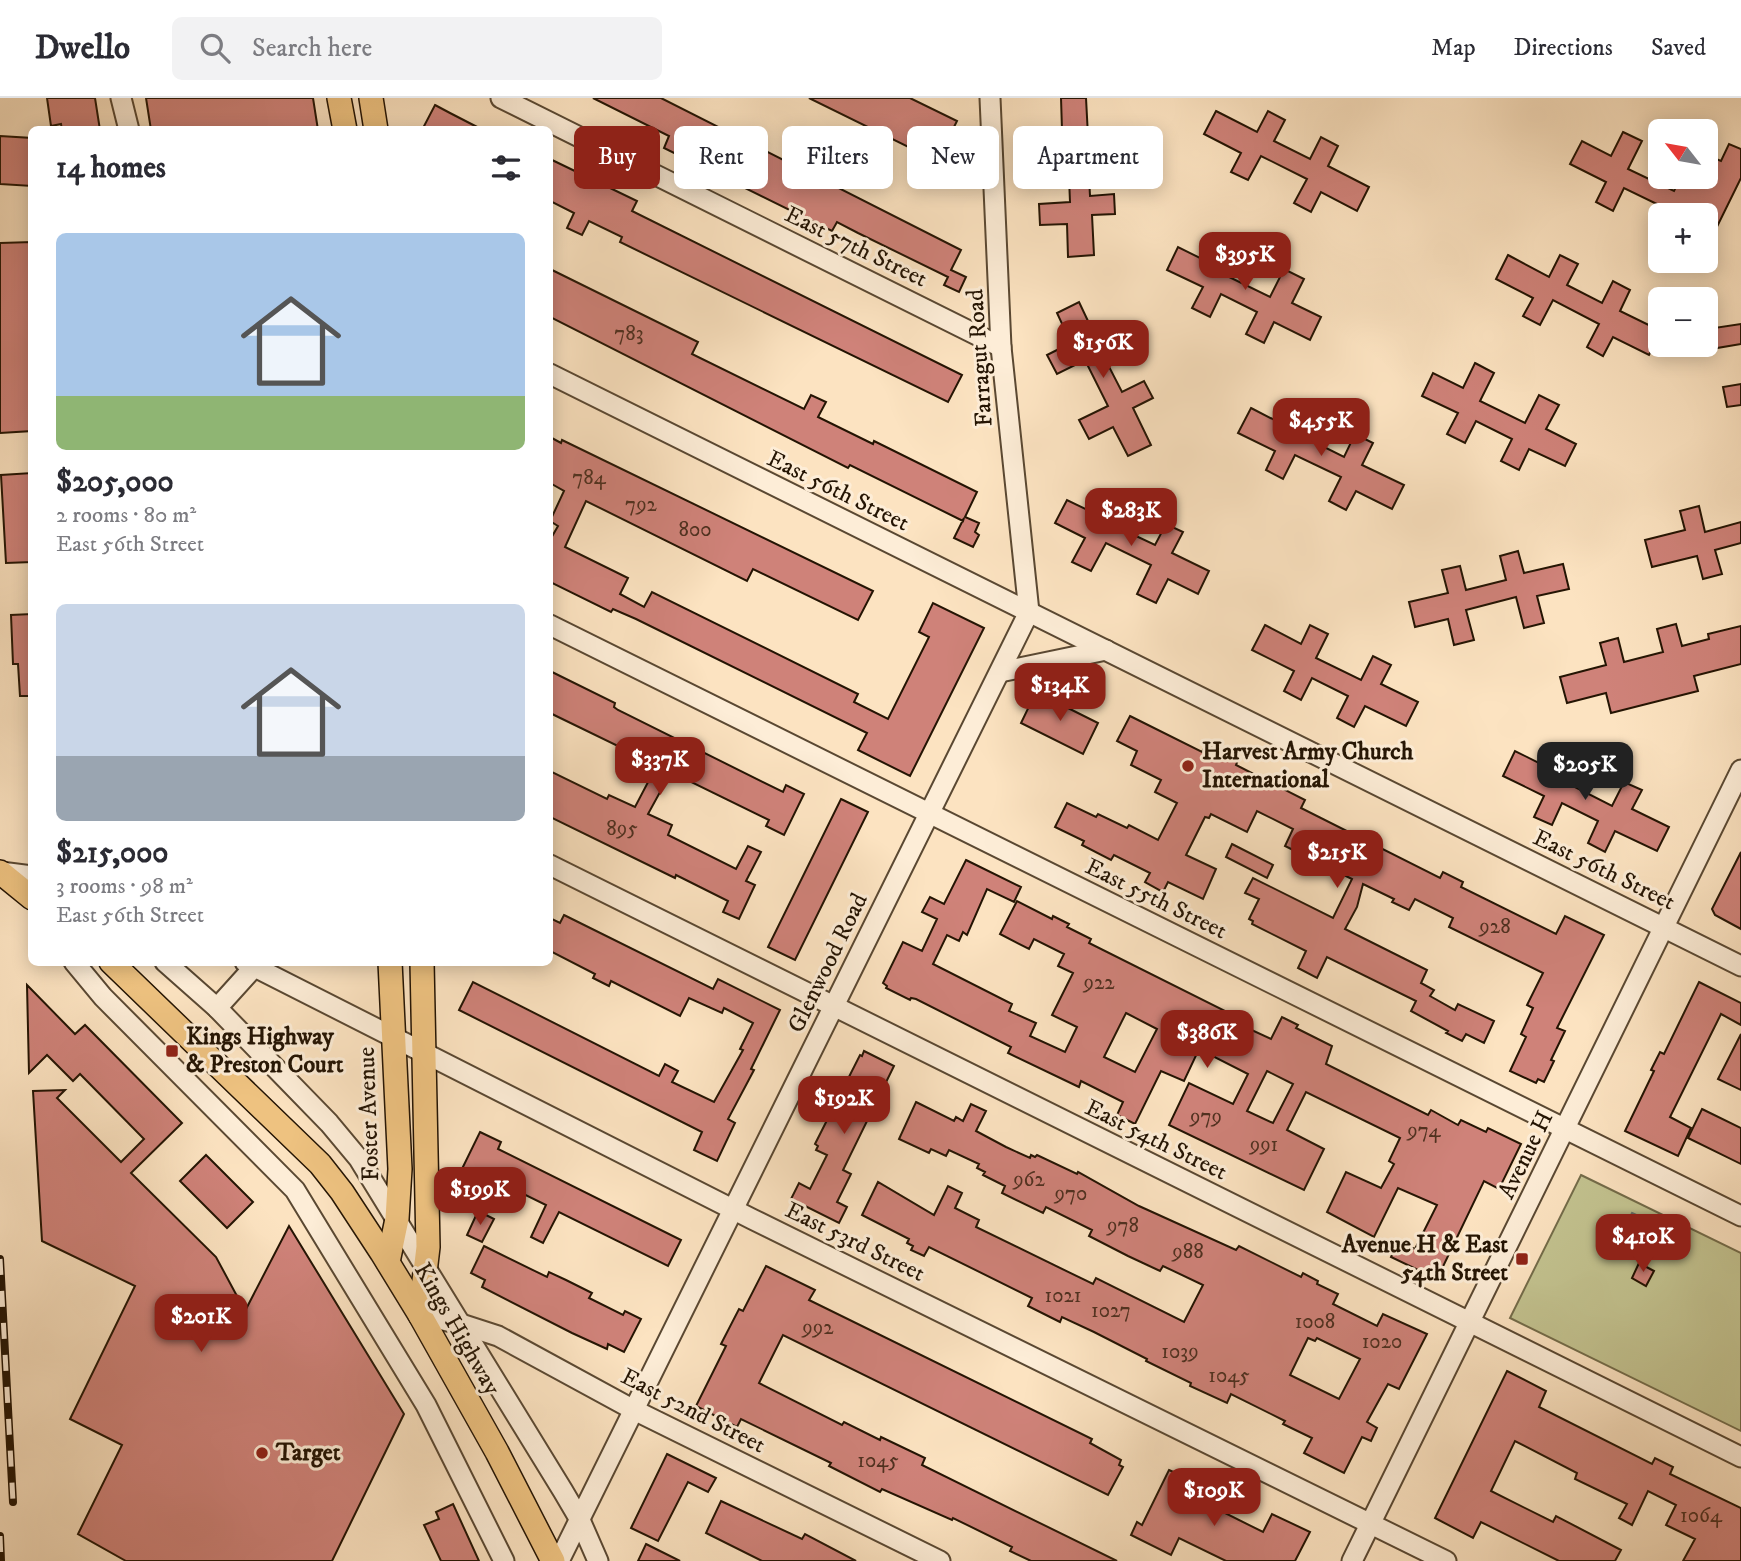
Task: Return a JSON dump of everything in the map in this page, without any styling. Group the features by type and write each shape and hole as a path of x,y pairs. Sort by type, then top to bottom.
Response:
{"main road":[{"path":"339,98 344,126"},
{"path":"371,98 375,126"},
{"path":"0,872 28,895"},
{"name":"Kings Highway","path":"115,966 320,1164 342,1192 420,1315 497,1452 553,1561"},
{"name":"Foster Avenue","path":"388,1262 397,1219 400,1169 390,966"},
{"path":"420,1315 429,1247 422,966"}],"street":[{"path":"121,98 128,126"},
{"name":"East 57th Street","path":"501,98 1001,347"},
{"name":"Farragut Road","path":"990,98 1001,347 1030,612"},
{"name":"East 56th Street","path":"553,375 1741,966"},
{"name":"Glenwood Road","path":"559,1561 1030,612"},
{"name":"East 55th Street","path":"553,626 1741,1216"},
{"path":"1000,672 1106,650"},
{"name":"Avenue H","path":"1352,1561 1741,770"},
{"name":"East 54th Street","path":"553,867 1741,1457"},
{"path":"0,872 28,876"},
{"path":"77,966 103,998 295,1190 426,1405 504,1561"},
{"name":"Kings Highway","path":"169,966 216,1008 359,1158 580,1520 597,1561"},
{"path":"216,1008 248,966"},
{"name":"East 53rd Street","path":"251,966 1446,1561"},
{"name":"East 52nd Street","path":"420,1315 498,1336 634,1409 940,1561"}],"green space":[{"path":"1581,1175 1741,1253 1741,1431 1510,1318"}],"water":[{"path":"1632,1213 1662,1227 1655,1243 1624,1229"}],"building":[{"path":"47,98 95,98 99,126 51,126"},
{"path":"146,98 313,98 317,126 150,126"},
{"path":"593,98 661,98 716,126 674,126 674,153 664,148 669,136 660,132 660,126 649,126"},
{"path":"809,98 910,98 957,121 954,126 907,126 907,146 893,139 893,126 866,126"},
{"path":"1061,98 1086,98 1087,126 1062,126"},
{"path":"435,105 475,126 424,126"},
{"path":"1216,111 1257,132 1268,111 1285,120 1274,141 1310,159 1321,137 1338,146 1328,166 1369,187 1357,211 1321,192 1311,212 1294,203 1307,179 1261,156 1248,180 1231,172 1241,153 1204,134"},
{"path":"1623,132 1642,141 1628,169 1648,179 1648,189 1718,189 1718,160 1721,161 1729,144 1741,149 1741,178 1718,225 1718,203 1655,203 1624,188 1613,211 1596,202 1606,182 1570,164 1582,141 1611,156"},
{"path":"0,136 28,138 28,186 0,184"},
{"path":"768,152 782,159 782,189 841,189 961,250 951,270 966,277 959,292 944,285 948,277 837,222 832,231 747,189 768,189"},
{"path":"553,160 574,171 574,189 612,189 637,201 632,211 962,375 948,402 620,242 622,237 589,221 582,235 567,228 574,213 553,202"},
{"path":"1069,189 1090,189 1090,196 1114,194 1115,214 1092,215 1094,255 1068,257 1067,224 1040,225 1039,204 1070,202"},
{"path":"1220,237 1239,247 1225,275 1270,297 1284,269 1304,279 1292,303 1321,317 1310,340 1274,322 1264,343 1246,334 1257,312 1221,294 1210,317 1192,308 1203,287 1167,270 1178,247 1208,262"},
{"path":"28,242 28,431 0,433 0,243"},
{"path":"1508,255 1549,277 1560,255 1578,264 1567,285 1602,303 1613,281 1630,290 1620,311 1648,325 1648,354 1613,337 1603,356 1587,347 1599,324 1553,300 1540,325 1523,316 1533,298 1496,279"},
{"path":"553,270 698,342 692,354 804,409 811,395 826,402 818,417 873,444 874,441 977,492 965,517 979,523 975,532 979,535 973,547 954,538 963,521 850,465 848,468 553,319"},
{"path":"1079,302 1096,338 1116,329 1125,346 1104,357 1122,392 1144,381 1153,398 1133,408 1151,445 1128,456 1113,427 1089,439 1079,420 1108,406 1085,360 1057,374 1047,355 1071,343 1057,313"},
{"path":"1741,324 1741,344 1718,348 1718,327"},
{"path":"1475,363 1494,373 1480,401 1525,423 1539,395 1559,405 1546,429 1576,444 1565,466 1529,449 1519,470 1501,461 1512,439 1476,421 1465,443 1447,434 1458,413 1422,396 1433,373 1463,388"},
{"path":"1741,384 1741,405 1727,407 1723,387"},
{"path":"1251,408 1292,429 1302,409 1319,417 1308,439 1344,457 1355,434 1373,443 1362,465 1404,485 1392,509 1356,491 1346,510 1329,501 1341,477 1295,455 1283,479 1266,470 1275,451 1238,433"},
{"path":"553,439 561,443 562,440 873,591 858,620 753,569 747,581 586,501 565,547 628,578 620,594 644,607 652,592 858,694 854,702 888,719 929,637 919,632 933,603 984,628 910,776 858,750 867,733 636,619 613,609 611,612 553,583 553,535 558,526 553,523 553,515 564,491 553,485"},
{"path":"28,473 28,562 6,563 1,475"},
{"path":"1113,497 1130,506 1119,528 1155,545 1166,524 1183,532 1172,553 1209,571 1198,594 1168,579 1156,603 1137,594 1151,565 1106,543 1091,571 1072,562 1085,538 1055,523 1067,500 1102,517"},
{"path":"1699,506 1705,532 1741,522 1741,543 1715,550 1722,574 1703,579 1697,556 1652,567 1645,540 1685,530 1680,511"},
{"path":"1518,551 1524,573 1563,564 1569,589 1537,596 1544,623 1524,628 1516,597 1466,610 1474,640 1454,645 1448,619 1415,627 1409,602 1448,593 1442,570 1460,566 1466,590 1506,580 1500,556"},
{"path":"28,614 28,696 20,696 18,664 13,664 11,615"},
{"path":"1676,624 1682,646 1709,639 1708,634 1741,626 1741,664 1694,676 1698,691 1611,713 1606,693 1567,703 1560,677 1606,665 1600,643 1618,638 1624,662 1663,652 1657,629"},
{"path":"1265,625 1301,644 1310,625 1328,634 1316,658 1361,680 1373,656 1391,665 1381,684 1418,702 1406,726 1365,706 1354,727 1337,718 1348,696 1312,678 1301,700 1284,691 1294,671 1252,650"},
{"path":"553,672 615,703 614,707 618,710 783,792 786,785 804,794 784,835 766,826 769,820 671,772 648,814 672,825 668,835 736,869 748,846 761,852 746,881 755,885 739,919 723,912 728,901 553,818 553,772 607,799 609,795 635,807 657,765 553,714"},
{"path":"1036,692 1098,723 1083,754 1021,723"},
{"path":"1130,716 1202,752 1206,744 1238,760 1236,765 1305,800 1301,808 1440,878 1443,872 1463,882 1461,887 1556,934 1565,916 1604,935 1557,1028 1565,1031 1544,1082 1538,1079 1536,1083 1510,1071 1526,1037 1521,1034 1533,1008 1527,1005 1543,973 1449,927 1453,918 1415,899 1409,910 1392,902 1394,899 1363,884 1357,907 1345,929 1427,970 1421,983 1434,990 1430,996 1455,1010 1458,1004 1494,1021 1484,1043 1466,1034 1462,1041 1446,1033 1448,1031 1411,1011 1416,1001 1327,957 1317,978 1298,968 1306,951 1252,924 1253,921 1249,919 1259,899 1245,893 1253,878 1333,918 1352,879 1285,846 1293,829 1257,811 1247,832 1211,814 1209,818 1205,817 1186,855 1216,869 1203,899 1168,882 1163,892 1145,882 1150,873 1114,855 1111,860 1082,845 1084,841 1055,827 1067,803 1127,828 1129,825 1158,840 1177,803 1155,792 1161,780 1131,765 1137,751 1117,741"},
{"path":"1561,750 1578,759 1567,783 1612,806 1624,782 1642,790 1632,809 1669,827 1657,851 1615,831 1605,852 1588,843 1598,821 1562,803 1552,825 1534,817 1544,796 1503,776 1515,751 1551,769"},
{"path":"841,799 868,812 795,960 768,947"},
{"path":"1232,844 1273,865 1267,878 1226,857"},
{"path":"1741,852 1741,929 1715,915 1712,909"},
{"path":"966,860 1021,887 1014,902 987,889 967,935 963,932 959,941 947,935 933,964 1012,1004 1009,1011 1036,1023 1030,1036 1065,1052 1077,1027 1052,1015 1073,973 1058,966 1064,954 1034,939 1029,949 1000,934 1017,901 1052,919 1053,916 1069,924 1067,927 1091,939 1089,943 1247,1022 1245,1027 1271,1039 1282,1017 1298,1025 1296,1028 1332,1046 1326,1064 1428,1115 1431,1110 1458,1125 1461,1120 1486,1132 1488,1128 1521,1144 1499,1189 1484,1181 1437,1279 1391,1257 1398,1242 1415,1249 1437,1205 1398,1188 1374,1237 1327,1212 1346,1172 1381,1188 1394,1164 1389,1161 1400,1138 1306,1092 1287,1130 1324,1149 1304,1190 1169,1125 1189,1083 1233,1104 1248,1074 1199,1049 1184,1081 1161,1071 1135,1124 1117,1115 1123,1102 1081,1081 1079,1087 1008,1053 1011,1047 916,999 910,1000 886,988 883,983 903,942 922,951 937,919 922,912 930,897 944,904","holes":["1126,1013 1157,1029 1135,1072 1104,1057","1267,1071 1293,1084 1273,1123 1247,1111"]},
{"path":"564,915 713,989 718,979 780,1010 751,1069 754,1070 728,1119 735,1123 717,1161 694,1150 702,1132 459,1010 473,982 659,1076 665,1064 678,1071 672,1082 714,1102 743,1050 740,1049 753,1023 724,1008 722,1013 689,998 680,1016 611,981 609,986 593,978 595,974 553,953 553,920 560,923"},
{"path":"1699,982 1741,1003 1741,1025 1721,1014 1670,1117 1691,1128 1678,1156 1625,1131 1654,1071 1651,1070 1660,1052 1664,1054"},
{"path":"27,985 75,1034 85,1025 182,1123 131,1173 216,1257 245,1311 289,1226 404,1414 332,1561 126,1561 78,1534 122,1445 70,1419 135,1286 42,1241 33,1091 65,1090 57,1098 121,1162 144,1139 80,1074 73,1081 47,1055 29,1073"},
{"path":"1741,1034 1741,1090 1718,1079"},
{"path":"864,1051 894,1066 843,1170 851,1174 837,1202 847,1207 839,1223 791,1199 799,1183 810,1189 827,1155 816,1150 818,1146 815,1144"},
{"path":"916,1102 954,1121 956,1117 963,1121 971,1104 986,1111 976,1131 1006,1147 1030,1158 1031,1155 1037,1155 1077,1174 1078,1172 1139,1206 1236,1250 1239,1246 1301,1277 1303,1273 1318,1281 1317,1284 1338,1294 1333,1304 1377,1326 1383,1314 1427,1334 1399,1389 1388,1384 1367,1422 1377,1428 1371,1441 1362,1437 1344,1473 1304,1453 1312,1438 1283,1424 1285,1421 1231,1394 1227,1403 1190,1386 1191,1383 1094,1332 1062,1317 1060,1322 1028,1306 1032,1298 929,1247 924,1256 911,1250 913,1246 907,1243 909,1239 862,1215 878,1182 934,1215 948,1186 962,1193 955,1208 979,1220 976,1227 1093,1284 1096,1278 1184,1322 1203,1285 1163,1266 1160,1271 1128,1256 1089,1236 1092,1230 1046,1207 1043,1213 1002,1193 1005,1186 983,1175 985,1172 977,1168 979,1164 949,1150 946,1156 931,1149 929,1153 899,1139","holes":["1308,1338 1315,1341 1317,1338 1360,1359 1339,1399 1290,1375"]},
{"path":"1702,1109 1741,1128 1741,1164 1688,1138"},
{"path":"480,1132 501,1142 498,1149 681,1240 668,1266 559,1212 543,1243 531,1237 546,1205 491,1178 477,1204 462,1206 459,1175"},
{"path":"206,1155 253,1202 227,1228 180,1181"},
{"path":"478,1211 494,1219 482,1242 467,1235"},
{"path":"484,1246 547,1277 549,1272 566,1280 592,1293 589,1298 623,1315 625,1311 641,1319 624,1352 608,1344 607,1349 572,1333 482,1287 485,1280 471,1273"},
{"path":"1639,1263 1654,1271 1646,1286 1632,1278"},
{"path":"766,1266 815,1290 809,1300 1092,1439 1090,1443 1121,1460 1119,1465 1123,1467 1108,1495 783,1335 759,1383 842,1425 844,1422 925,1458 922,1465 1117,1561 1031,1561 1010,1551 1012,1547 953,1518 952,1520 882,1489 880,1492 829,1466 831,1463 741,1419 737,1427 696,1406 726,1346 721,1344 739,1309 743,1311"},
{"path":"1507,1371 1546,1391 1539,1407 1652,1464 1655,1458 1673,1467 1670,1474 1741,1508 1741,1561 1683,1561 1695,1539 1666,1525 1676,1505 1648,1491 1632,1525 1619,1518 1627,1504 1575,1479 1577,1473 1515,1441 1491,1491 1553,1522 1556,1516 1621,1550 1615,1561 1559,1561 1481,1522 1473,1538 1435,1518"},
{"path":"667,1454 716,1478 708,1492 688,1482 658,1541 631,1528"},
{"path":"1169,1470 1195,1482 1189,1495 1263,1532 1272,1514 1310,1532 1295,1561 1226,1561 1179,1538 1171,1555 1131,1535 1137,1522 1142,1525"},
{"path":"721,1501 802,1539 805,1534 856,1561 762,1561 706,1533"},
{"path":"453,1504 479,1561 441,1561 424,1525 439,1519 436,1512"},
{"path":"646,1544 680,1561 638,1561"}],"railway":[{"path":"0,1259 13,1502"},
{"path":"0,1536 1,1561"}],"place":[{"name":"Harvest Army Church International","path":"1188,766"},
{"name":"Kings Highway & Preston Court","path":"172,1051"},
{"name":"Avenue H & East 54th Street","path":"1522,1259"},
{"name":"Target","path":"262,1453"}]}
